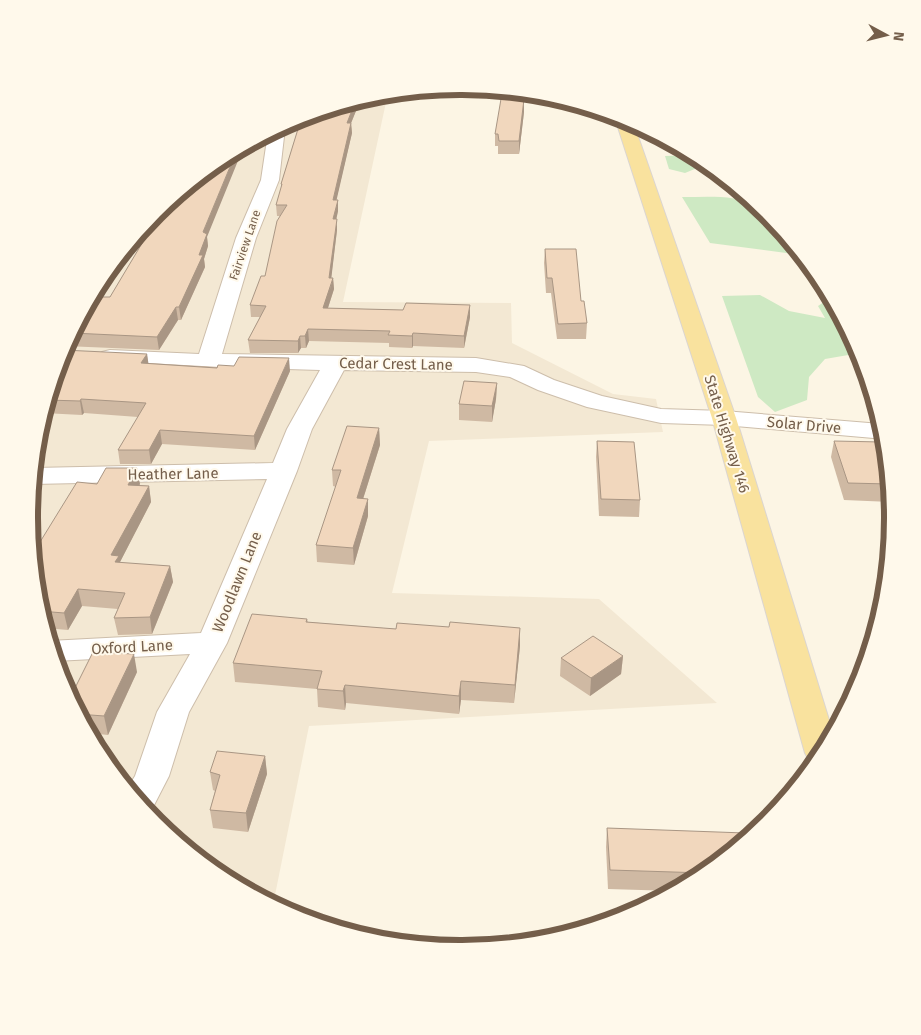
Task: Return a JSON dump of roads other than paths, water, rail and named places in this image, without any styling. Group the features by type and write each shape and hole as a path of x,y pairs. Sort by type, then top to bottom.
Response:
{"main road":[{"name":"State Highway 146","path":"627,129 724,418 819,742"}],"street":[{"name":"Fairview Lane","path":"208,361 246,238 270,180 277,136"},
{"name":"Cedar Crest Lane","path":"90,356 208,361 476,365 516,371 546,385 596,402 661,416 724,418"},
{"name":"Woodlawn Lane","path":"142,795 152,776 173,712 212,643 284,471 289,453 308,411 336,363"},
{"name":"Solar Drive","path":"724,418 874,431"},
{"name":"Heather Lane","path":"40,476 284,471"},
{"name":"Oxford Lane","path":"59,651 212,643"}]}
